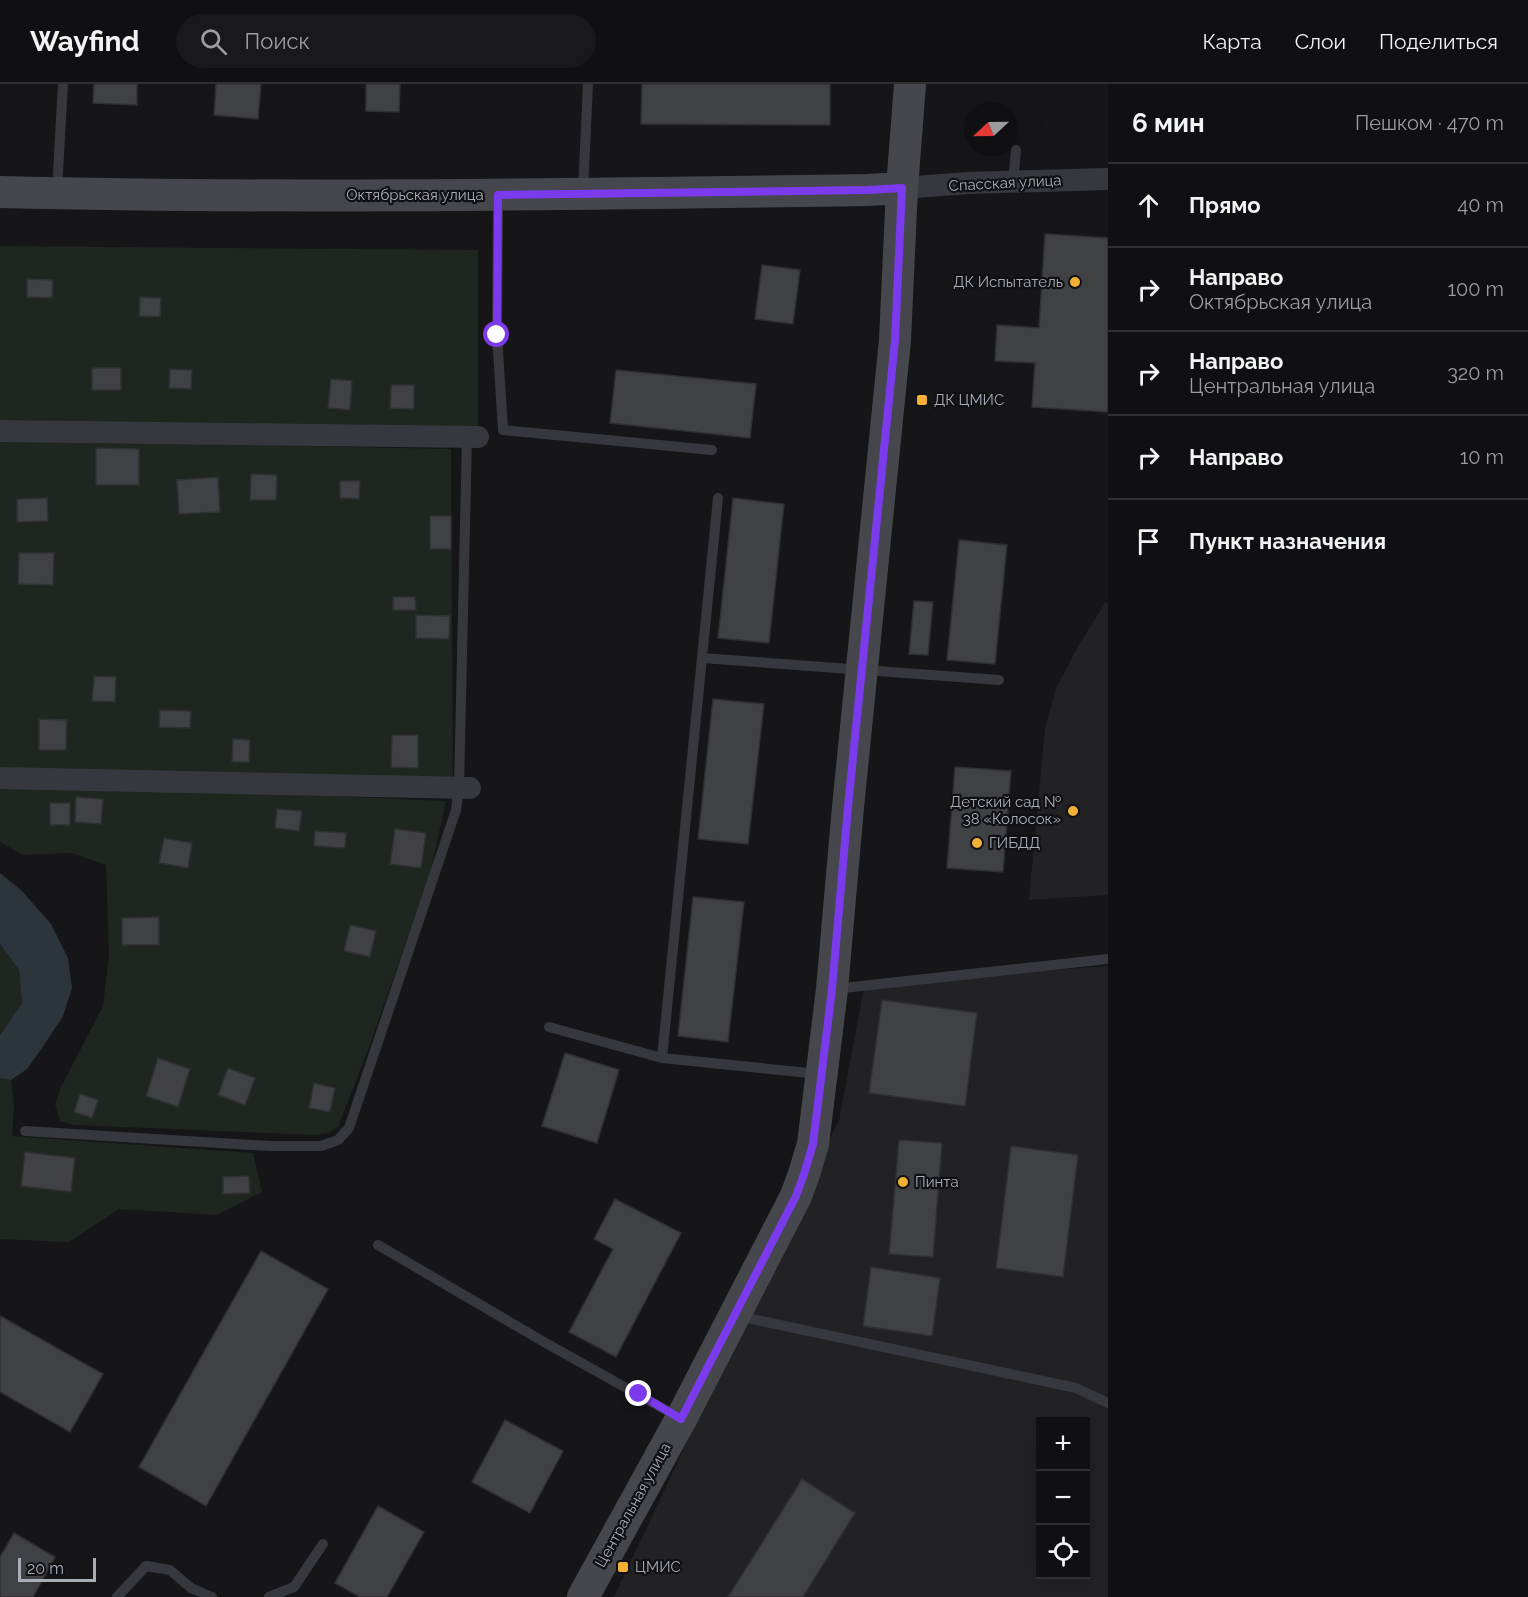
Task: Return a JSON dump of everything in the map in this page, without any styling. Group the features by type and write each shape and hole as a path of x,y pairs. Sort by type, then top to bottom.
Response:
{"street":[{"name":"Центральная улица","path":"583,1597 681,1419 796,1196 813,1144 832,989 849,795 895,340 902,188 910,84"},
{"name":"Спасская улица","path":"902,188 1108,179"},
{"name":"Октябрьская улица","path":"0,192 498,195 902,188"},
{"path":"0,430 472,437"},
{"path":"0,778 465,787"}],"lane":[{"path":"56,193 63,84"},
{"path":"583,194 588,84"},
{"path":"1013,182 1015,156"},
{"path":"498,195 497,335 503,430 712,450"},
{"path":"25,1131 270,1146 321,1146 338,1140 349,1128 465,787 472,437"},
{"path":"662,1058 718,498"},
{"path":"702,658 999,680"},
{"path":"832,989 1108,958"},
{"path":"549,1027 662,1058 822,1074"},
{"path":"378,1245 681,1419"},
{"path":"734,1315 1076,1388 1108,1403"},
{"path":"269,1597 294,1587 323,1544"},
{"path":"117,1597 146,1566 170,1570 191,1588 212,1597"}],"shaded area":[{"path":"0,246 478,250 478,431 0,420"},
{"path":"0,440 451,449 453,778 0,768"},
{"name":"Детский сад № 38 «Колосок»","path":"1105,603 1108,603 1108,895 1029,900 1045,728 1057,686"},
{"path":"0,786 163,789 446,801 430,874 338,1127 329,1133 314,1135 74,1125 60,1121 55,1104 61,1087 103,1006 109,956 106,865 72,853 23,855 0,842"},
{"path":"0,873 22,891 51,924 68,958 72,988 63,1016 40,1051 27,1069 11,1080 0,1078 0,1035 22,1003 19,970 0,944"},
{"path":"0,944 19,970 22,1003 0,1035"},
{"name":"ЦМИС","path":"1108,966 1108,1597 614,1597 839,1120 865,983"},
{"path":"0,1078 11,1080 14,1104 12,1136 253,1153 262,1192 217,1215 119,1209 69,1242 0,1239"}],"building":[{"path":"94,84 137,84 137,105 93,103"},
{"path":"216,84 261,84 258,119 214,115"},
{"path":"366,84 400,84 399,112 366,111"},
{"path":"642,84 830,84 830,125 641,124"},
{"name":"ДК Испытатель","path":"1045,234 1108,238 1108,412 1032,407 1035,363 995,361 997,325 1039,328"},
{"path":"762,265 800,270 793,324 755,319"},
{"path":"27,279 53,280 52,298 27,297"},
{"path":"140,297 161,298 160,317 139,316"},
{"path":"92,368 121,368 121,390 92,390"},
{"path":"170,369 192,370 191,389 169,388"},
{"path":"616,370 756,384 750,438 610,423"},
{"path":"331,379 352,381 350,410 328,408"},
{"path":"391,385 414,385 414,409 390,408"},
{"path":"96,448 139,449 139,485 96,485"},
{"path":"251,474 277,475 276,500 250,500"},
{"path":"218,477 220,512 179,514 177,480"},
{"path":"340,481 360,481 359,499 340,498"},
{"path":"47,498 48,521 17,522 17,499"},
{"path":"733,498 784,504 769,643 718,638"},
{"path":"430,516 451,516 451,549 430,549"},
{"path":"959,540 1007,545 995,664 947,660"},
{"path":"19,553 54,553 53,585 18,584"},
{"path":"393,597 415,597 416,610 393,610"},
{"path":"914,601 933,602 928,655 909,654"},
{"path":"416,615 450,616 449,639 416,638"},
{"path":"94,676 116,677 115,702 92,701"},
{"path":"713,699 764,704 748,844 698,839"},
{"path":"160,710 191,711 190,728 159,727"},
{"path":"39,719 67,720 66,750 39,750"},
{"path":"392,735 418,735 418,768 391,767"},
{"path":"233,739 250,740 249,762 232,762"},
{"name":"ГИБДД","path":"955,767 1011,771 1003,872 947,868"},
{"path":"76,797 103,799 101,824 75,822"},
{"path":"50,803 70,803 70,825 50,825"},
{"path":"277,809 302,811 299,831 275,828"},
{"path":"395,829 426,833 421,868 390,864"},
{"path":"315,831 346,833 345,848 314,846"},
{"path":"164,838 192,843 188,868 159,863"},
{"path":"693,897 744,902 728,1042 678,1036"},
{"path":"159,917 159,945 122,945 122,918"},
{"path":"350,925 376,931 370,957 344,951"},
{"path":"882,1000 977,1013 965,1106 869,1093"},
{"path":"565,1053 619,1070 597,1143 542,1126"},
{"path":"158,1058 190,1069 178,1107 146,1096"},
{"path":"228,1068 255,1078 245,1105 218,1095"},
{"path":"314,1083 335,1088 330,1112 309,1108"},
{"path":"80,1094 98,1100 92,1118 74,1112"},
{"path":"899,1140 942,1143 933,1257 889,1254"},
{"path":"1011,1146 1078,1155 1063,1277 996,1268"},
{"path":"25,1152 75,1158 71,1192 21,1186"},
{"path":"249,1176 250,1193 223,1194 223,1177"},
{"path":"615,1199 681,1233 616,1357 569,1332 613,1249 594,1239"},
{"path":"261,1251 328,1289 206,1506 139,1467"},
{"path":"871,1267 940,1278 932,1336 863,1326"},
{"path":"0,1316 103,1374 70,1432 0,1392"},
{"path":"505,1420 563,1451 530,1513 472,1482"},
{"path":"802,1479 855,1513 803,1597 728,1597"},
{"path":"378,1506 424,1532 387,1597 360,1597 335,1583"},
{"path":"14,1533 55,1557 33,1597 0,1597 0,1557"}],"place":[{"name":"ДК Испытатель","path":"1075,282"},
{"name":"ДК ЦМИС","path":"922,400"},
{"name":"Детский сад № 38 «Колосок»","path":"1073,811"},
{"name":"ГИБДД","path":"977,843"},
{"name":"Пинта","path":"903,1182"},
{"name":"ЦМИС","path":"623,1567"}],"route":[{"path":"497,335 498,195 902,188 895,340 832,989 813,1144 796,1196 681,1419 639,1394"}]}
